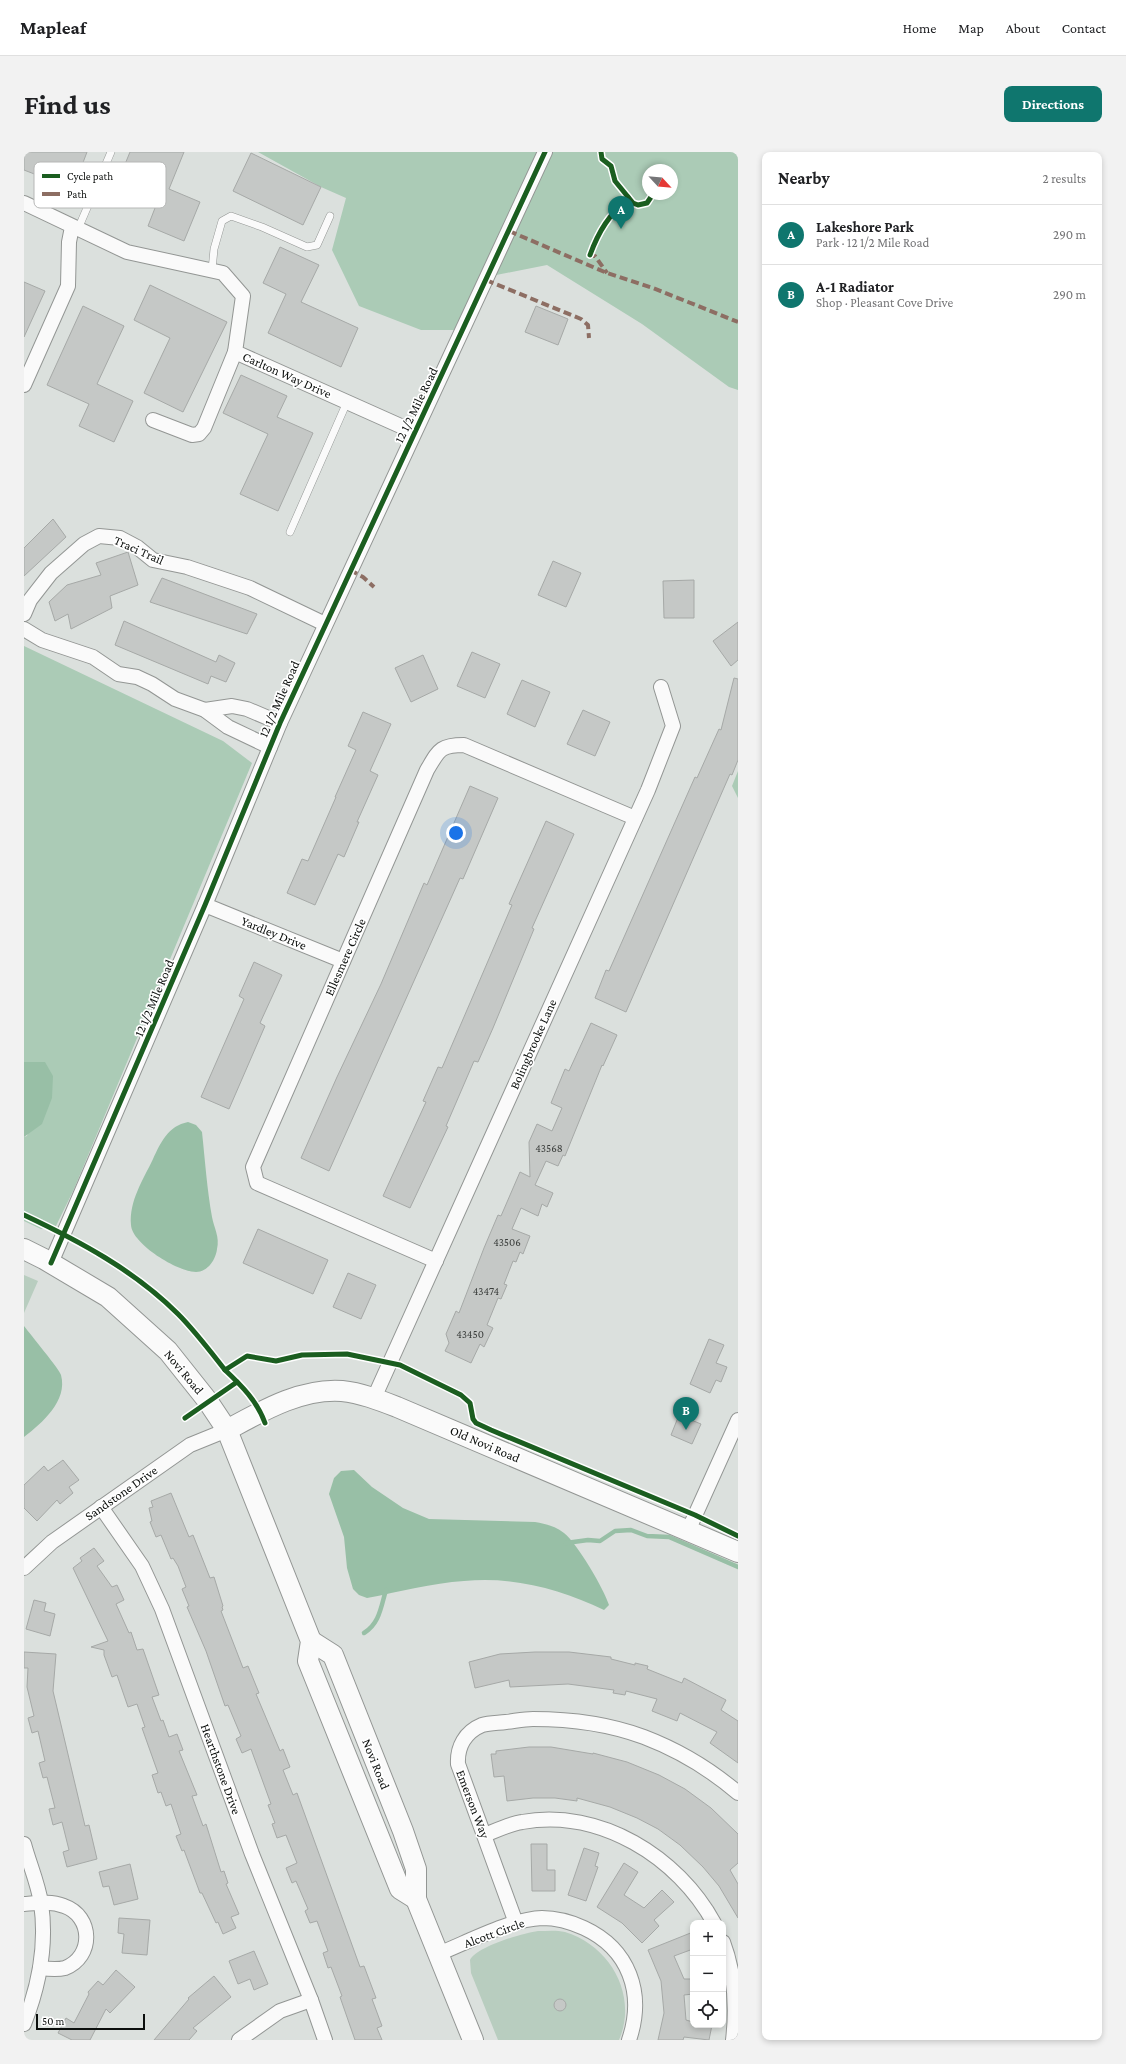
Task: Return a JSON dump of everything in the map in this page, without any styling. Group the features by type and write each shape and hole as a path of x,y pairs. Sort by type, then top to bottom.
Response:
{"main road":[{"name":"Novi Road","path":"24,1249 52,1263 108,1297 168,1351 207,1400 227,1430 312,1641 332,1656 374,1758 416,1869 416,1899 473,2040"},
{"name":"Old Novi Road","path":"227,1430 261,1411 291,1399 312,1394 341,1391 374,1398 738,1552"}],"street":[{"name":"12 1/2 Mile Road","path":"52,1263 205,905 280,723 414,432 448,365 545,152"},
{"name":"Carlton Way Drive","path":"24,203 34,208"},
{"name":"Carlton Way Drive","path":"34,208 127,252 223,273 243,296 235,352 414,432"},
{"path":"24,385 68,286 69,242 75,228"},
{"path":"153,420 192,435 200,434 204,428 235,352"},
{"name":"Traci Trail","path":"24,614 30,600 51,573 84,544 99,536 120,538 137,547 153,560 187,568 250,588 325,624"},
{"path":"24,629 42,640 93,657 118,674 137,678 152,684 175,699 205,710 235,730 270,747"},
{"name":"Bolingbrooke Lane","path":"374,1398 636,818 673,726 661,687"},
{"path":"205,710 232,706 247,709 280,723"},
{"name":"Ellesmere Circle","path":"436,1261 257,1183 253,1167 427,770 437,753 448,745 464,745 636,818"},
{"name":"Yardley Drive","path":"205,905 343,961"},
{"path":"688,1531 738,1420"},
{"name":"Sandstone Drive","path":"24,1568 52,1542 101,1506 190,1445 227,1430"},
{"name":"Hearthstone Drive","path":"101,1506 142,1566 162,1609 252,1854 311,2000 325,2040"},
{"name":"Emerson Way","path":"516,1923 458,1764 461,1744 468,1734 481,1726 532,1719 544,1719 581,1721 624,1731 663,1745 682,1754 710,1771 738,1793"},
{"path":"485,1835 510,1825 536,1820 581,1823 611,1832 630,1840 662,1860 692,1890 712,1920"},
{"path":"24,1844 41,1903 42,1957 30,2010 24,2024"},
{"path":"24,1904 55,1903 74,1911 82,1918 86,1928 86,1940 82,1952 74,1962 65,1968 40,1968"},
{"name":"Alcott Circle","path":"438,1954 516,1923 542,1918 567,1921 592,1932 614,1949 629,1974 635,1996 635,2019 629,2040"},
{"path":"726,1953 734,1984 735,2021 733,2040"},
{"path":"239,2040 280,2011 311,2000"}],"lane":[{"path":"106,162 111,152"},
{"path":"75,228 84,208"},
{"path":"212,270 214,249 222,221 231,216 262,227 307,247 317,245 330,216"},
{"path":"290,532 347,402"}],"shaded area":[{"path":"258,152 738,152 738,390 729,387 642,324 547,265 481,278 454,330 421,330 359,306 332,250 346,198 321,187"},
{"path":"24,646 223,741 252,763 74,1189 56,1226 41,1229 24,1221 24,1137 27,1136 45,1062 24,1062"},
{"path":"738,771 738,798 732,786"},
{"path":"24,1062 45,1062 53,1076 52,1098 42,1124 24,1137"},
{"path":"188,1122 196,1125 202,1132 210,1206 218,1240 216,1253 211,1264 204,1270 196,1272 178,1267 157,1256 139,1240 133,1232 131,1225 134,1199 159,1147 170,1131 181,1124"},
{"path":"24,1275 38,1281 24,1313"},
{"path":"24,1326 61,1375 62,1385 61,1394 52,1410 24,1437"},
{"path":"354,1470 372,1487 403,1508 429,1519 535,1522 557,1529 569,1538 583,1556 602,1588 609,1605 604,1610 553,1590 518,1582 500,1580 452,1582 367,1598 359,1595 353,1589 347,1568 344,1537 329,1494 334,1478 341,1471"},
{"path":"538,1931 565,1932 581,1939 596,1949 607,1961 616,1975 622,1990 625,2007 624,2023 619,2040 498,2040 471,1973 470,1960 481,1950 501,1941"}],"building":[{"path":"24,152 87,152 83,162 34,162 34,174 24,170"},
{"path":"130,152 184,152 169,189 200,202 184,241 148,226 155,208 166,208 166,162 126,162"},
{"path":"251,153 321,187 303,225 233,191"},
{"path":"280,247 319,265 301,302 358,328 341,367 268,333 286,294 263,283"},
{"path":"24,282 45,291 24,337"},
{"path":"150,285 227,322 183,412 144,393 170,338 134,320"},
{"path":"83,306 124,326 97,384 133,401 114,442 79,426 89,404 47,385"},
{"path":"536,306 568,319 558,345 525,332"},
{"path":"241,375 287,396 277,417 313,433 278,511 240,494 268,434 223,413"},
{"path":"53,519 66,537 24,576 24,548"},
{"path":"128,552 138,585 110,596 112,608 71,629 68,614 55,621 49,602 67,585 101,575 96,563"},
{"path":"553,561 581,573 566,607 538,595"},
{"path":"162,578 257,614 247,634 150,602"},
{"path":"694,580 694,618 664,618 663,581"},
{"path":"124,621 216,662 219,655 235,663 226,682 211,676 208,684 115,645"},
{"path":"738,622 738,660 731,666 713,641"},
{"path":"472,652 500,664 485,698 457,686"},
{"path":"423,655 438,689 411,702 395,668"},
{"path":"734,678 738,679 738,760 732,775 730,774 626,1012 595,998 606,970 609,971 695,777 697,778 719,729 721,730"},
{"path":"522,680 550,692 535,727 507,714"},
{"path":"583,710 610,722 595,756 567,744"},
{"path":"363,712 391,724 370,771 378,775 357,822 359,822 344,857 338,854 315,905 287,893 302,859 308,861 356,750 348,746"},
{"path":"470,786 498,798 463,879 460,878 329,1171 301,1158 381,984 424,883 427,885"},
{"path":"546,821 574,834 532,928 534,929 493,1028 478,1062 474,1061 446,1126 448,1127 410,1208 383,1196 426,1102 423,1101 438,1067 442,1068 512,905 509,904"},
{"path":"254,962 282,975 260,1023 265,1026 229,1109 201,1097 244,999 239,996"},
{"path":"591,1023 617,1035 603,1066 602,1065 565,1156 563,1155 558,1166 546,1161 535,1185 553,1193 547,1207 542,1204 538,1216 521,1208 512,1229 530,1236 523,1254 520,1252 516,1262 513,1261 504,1284 507,1285 501,1299 498,1298 487,1325 493,1328 484,1347 480,1344 471,1363 445,1351 449,1343 446,1334 456,1311 459,1313 498,1215 501,1216 520,1172 530,1177 529,1142 537,1124 552,1131 562,1108 551,1103 565,1069 569,1071"},
{"path":"258,1229 328,1260 313,1294 243,1263"},
{"path":"348,1273 376,1285 361,1319 333,1307"},
{"path":"709,1339 724,1345 716,1363 727,1367 721,1382 716,1380 710,1393 690,1384"},
{"path":"679,1415 701,1424 692,1444 671,1435"},
{"path":"63,1460 79,1480 69,1487 73,1493 60,1504 57,1500 37,1521 24,1508 24,1485 44,1466 48,1471"},
{"path":"171,1493 189,1537 193,1535 210,1578 214,1577 223,1606 223,1610 221,1611 243,1668 248,1666 259,1693 256,1694 280,1751 283,1749 290,1767 283,1770 293,1795 297,1793 360,1967 364,1966 376,1998 372,1999 382,2026 377,2028 382,2040 355,2040 340,1997 342,1996 331,1967 328,1968 323,1953 328,1951 317,1921 310,1923 305,1911 308,1909 296,1881 292,1883 286,1868 297,1863 286,1835 277,1838 272,1824 275,1823 268,1805 271,1804 251,1749 242,1753 236,1739 241,1736 228,1705 225,1706 206,1651 187,1607 189,1606 182,1589 186,1587 178,1566 173,1558 171,1559 161,1535 156,1537 150,1522 152,1521 149,1508 153,1507 151,1501"},
{"path":"94,1548 104,1561 97,1566 112,1587 117,1585 124,1600 116,1604 129,1633 131,1632 137,1650 143,1649 159,1695 152,1697 161,1721 163,1720 169,1737 177,1734 183,1750 179,1751 197,1795 192,1796 203,1826 206,1824 221,1872 224,1871 228,1883 226,1884 239,1914 231,1917 236,1928 223,1934 218,1922 216,1923 202,1893 200,1893 184,1850 182,1851 176,1836 181,1834 171,1804 166,1806 161,1792 158,1793 152,1775 158,1773 142,1728 145,1727 137,1704 128,1707 117,1675 112,1677 104,1655 104,1650 91,1647 108,1641 73,1568 82,1561 80,1558"},
{"path":"34,1600 46,1603 44,1611 55,1614 50,1636 26,1629"},
{"path":"24,1652 56,1654 53,1691 85,1826 89,1825 97,1859 67,1867 63,1852 69,1850 62,1822 53,1825 49,1809 55,1808 47,1777 43,1778 39,1763 45,1761 38,1731 32,1733 28,1718 34,1716 27,1687 28,1668 24,1668"},
{"path":"569,1652 611,1657 611,1659 635,1665 635,1663 648,1666 647,1669 682,1683 684,1678 726,1700 721,1710 738,1721 738,1763 710,1743 717,1732 680,1713 677,1721 652,1711 657,1699 626,1691 625,1695 613,1693 614,1690 568,1684 510,1687 509,1680 475,1688 469,1662 500,1654"},
{"path":"529,1747 551,1747 593,1753 627,1762 659,1775 685,1789 711,1808 738,1834 738,1863 730,1870 738,1884 738,1918 719,1886 703,1867 680,1845 658,1829 637,1818 610,1807 577,1798 577,1801 555,1798 533,1798 507,1801 504,1776 494,1777 491,1754 496,1754 496,1751"},
{"path":"531,1844 547,1844 547,1870 555,1870 555,1891 532,1891"},
{"path":"584,1848 599,1853 595,1866 598,1867 586,1901 568,1895"},
{"path":"624,1863 638,1872 624,1895 644,1908 662,1890 674,1902 654,1920 659,1926 642,1943 622,1923 597,1907"},
{"path":"130,1864 138,1899 114,1905 109,1886 103,1887 99,1872"},
{"path":"119,1918 150,1920 147,1955 122,1953 124,1934 118,1933"},
{"path":"690,1933 690,1950 674,1956 684,1979 690,1979 690,1994 684,1995 686,2020 690,2021 690,2028 711,2028 709,2040 684,2037 683,2040 658,2040 664,2013 661,1981 648,1950"},
{"path":"254,1951 268,1984 254,1990 250,1979 238,1984 229,1961"},
{"path":"116,1970 135,1987 110,2013 106,2009 90,2040 72,2040 58,2033 66,2018 74,2023 89,1994 88,1992 98,1981 103,1985"},
{"path":"214,1976 231,1997 193,2028 197,2031 189,2040 154,2040 189,1999 188,1998"},
{"path":"560,1999 564,2001 566,2005 564,2009 560,2011 556,2009 554,2005 556,2001"}],"waterway":[{"path":"566,1543 588,1540 600,1541 615,1531 631,1530 647,1536 669,1537 738,1567"},
{"path":"364,1633 377,1619 386,1590"}],"marked path":[{"path":"509,231 607,273 653,288 738,322"},
{"path":"588,256 595,256 607,273"},
{"path":"486,280 581,319 588,325 589,338"},
{"path":"350,570 363,577 374,587"}],"cycle path":[{"path":"51,1263 205,905 280,723 545,152"},
{"path":"601,152 602,159 611,166 615,181 633,203 638,205 647,203 649,200"},
{"path":"590,255 605,224 628,197"},
{"path":"24,1215 85,1246 124,1270 143,1284 178,1314 225,1370 247,1356 276,1361 302,1355 347,1354 400,1365 461,1395 470,1403 473,1419 476,1423 695,1515 738,1536"},
{"path":"225,1370 243,1388 253,1401 265,1423"},
{"path":"185,1418 237,1382"}],"place":[{"name":"Lakeshore Park","path":"621,229"},
{"name":"A-1 Radiator","path":"686,1430"}]}
